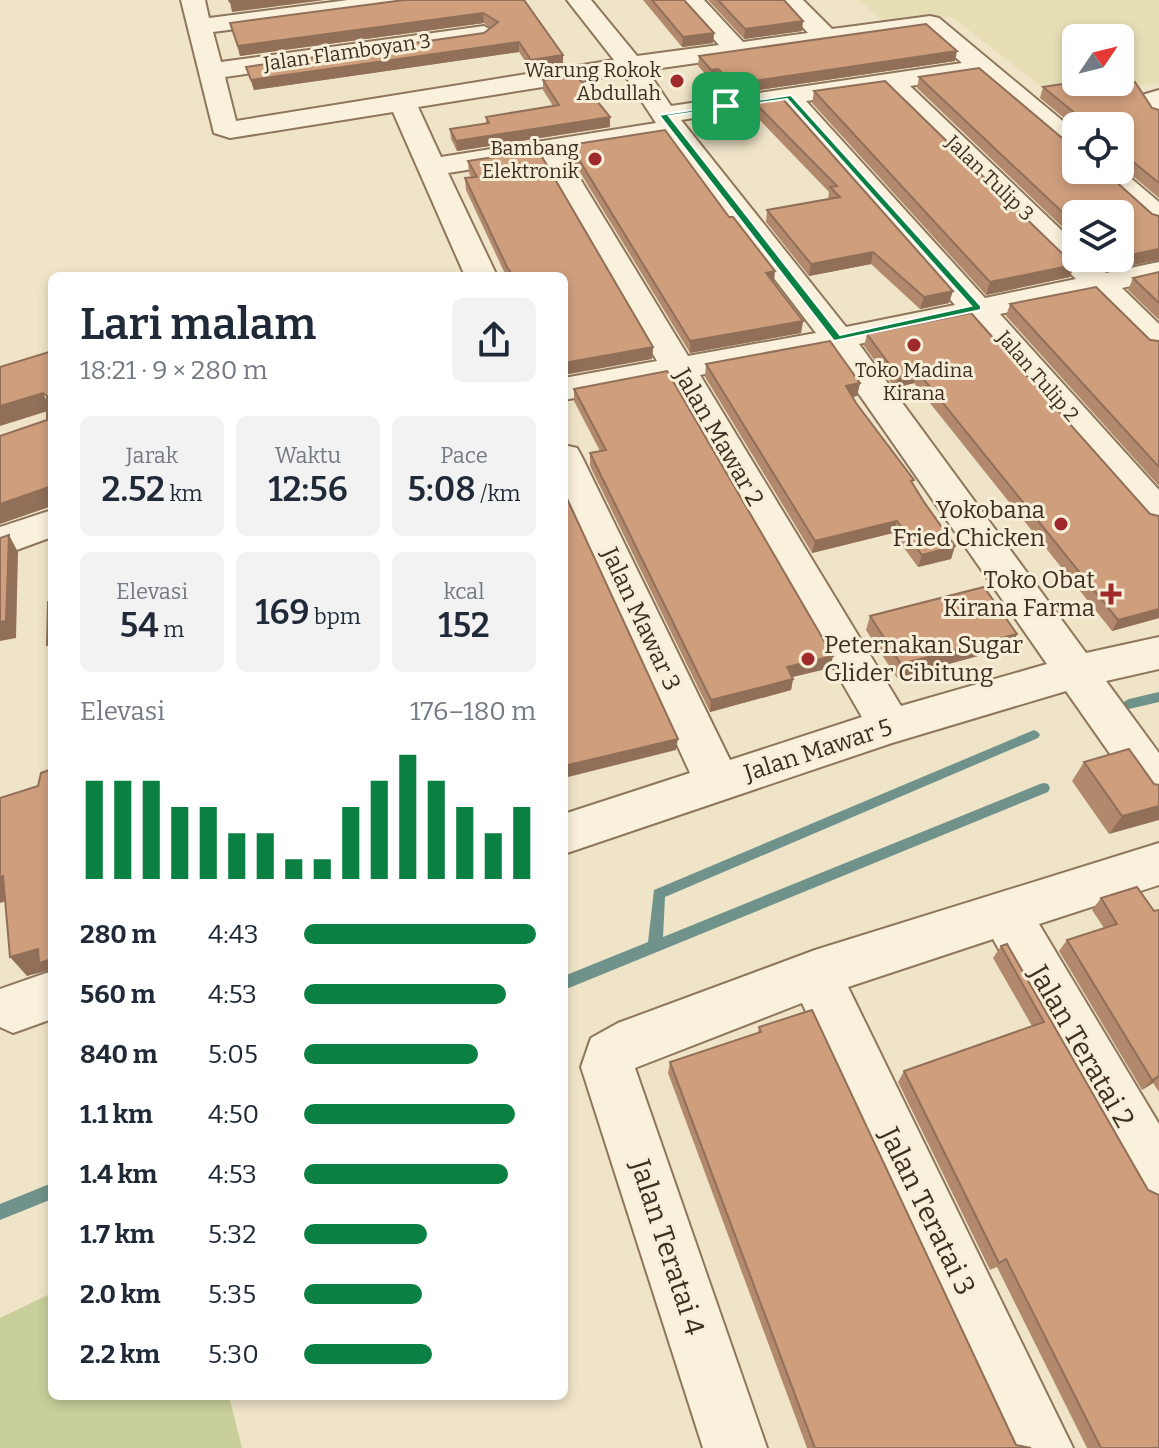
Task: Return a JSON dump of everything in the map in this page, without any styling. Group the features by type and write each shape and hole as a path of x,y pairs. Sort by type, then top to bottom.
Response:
{"street":[{"path":"193,0 224,127 230,130 631,65 930,23 1062,134"},
{"path":"200,26 404,0"},
{"path":"579,0 631,65 668,121 838,339 1158,787"},
{"path":"691,0 737,50"},
{"path":"790,0 827,38"},
{"path":"470,11 511,84"},
{"name":"Jalan Flamboyan 3","path":"210,71 484,33"},
{"path":"432,167 548,148 788,97 983,67"},
{"name":"Jalan Tulip 3","path":"890,81 1159,342"},
{"name":"Jalan Tulip 2","path":"788,97 1159,514"},
{"path":"403,104 479,272"},
{"name":"Jalan Mawar 2","path":"548,148 890,726"},
{"path":"1120,184 1159,217"},
{"path":"568,388 838,339 1159,271"},
{"name":"Jalan Mawar 3","path":"568,465 717,781"},
{"path":"0,542 48,524"},
{"name":"Jalan Mawar 5","path":"568,833 890,726 1006,695 1073,672 1159,653"},
{"path":"815,974 1159,864"},
{"name":"Jalan Teratai 2","path":"1006,915 1159,1177"},
{"name":"Jalan Teratai 4","path":"735,1448 608,1067 610,1056 618,1049 815,974"},
{"name":"Jalan Teratai 3","path":"815,974 1041,1448"}],"shaded area":[{"path":"859,0 1159,0 1159,83 1134,87 1134,24 1062,24 1062,96 1070,96 1056,98 952,17 881,20"}],"green space":[{"path":"48,1295 48,1400 230,1400 242,1448 0,1448 0,1318"}],"building":[{"path":"404,0 524,0 563,55 531,60 519,42 251,80 246,67 484,33 498,22 483,13 238,46 230,23"},
{"path":"652,0 684,0 714,33 683,37"},
{"path":"718,0 784,0 803,21 745,29"},
{"path":"926,24 957,51 734,84 718,69 711,70 699,56"},
{"path":"979,68 1062,138 1062,184 1119,184 1152,214 1159,216 1159,249 1134,254 1134,200 1062,200 1062,212 919,77"},
{"path":"576,75 610,117 456,141 450,129 489,123 486,117 559,105 543,80"},
{"path":"885,81 1062,253 1062,267 990,282 814,91"},
{"path":"1135,82 1152,108 1159,110 1159,183 1134,163 1134,112 1073,112 1043,87 1062,84 1062,96 1134,96"},
{"path":"781,97 953,291 924,297 873,252 811,264 767,210 840,197 830,187 837,186 753,101"},
{"path":"665,130 729,217 733,217 775,271 766,273 803,321 690,341 570,145"},
{"path":"538,150 653,347 568,362 568,272 510,272 465,178 477,177 468,161"},
{"path":"1159,272 1159,303 1133,278"},
{"path":"1096,287 1150,340 1159,341 1159,467 1010,304"},
{"path":"971,313 1150,514 1159,516 1159,609 1118,620 918,372 898,376 867,334"},
{"path":"830,341 860,383 846,386 856,403 914,480 911,481 955,546 922,555 897,521 815,541 706,364"},
{"path":"48,352 48,487 0,504 0,436 47,420 47,396 43,393 0,406 0,367"},
{"path":"667,371 833,656 787,667 793,679 711,700 590,453 606,450 574,389"},
{"path":"568,501 678,739 568,765"},
{"path":"9,535 6,621 0,622 0,538"},
{"path":"984,587 1017,634 901,664 870,616"},
{"path":"1129,749 1154,784 1159,785 1159,806 1122,816 1084,762"},
{"path":"48,770 48,960 39,963 38,949 10,957 3,876 0,878 0,798 38,786 41,773"},
{"path":"1137,887 1154,911 1159,910 1159,1076 1152,1080 1067,940 1117,924 1101,898"},
{"path":"1007,944 1148,1190 1159,1195 1159,1448 1101,1448 1006,1259 999,1263 904,1071 1044,1022 1001,946"},
{"path":"812,1010 1016,1445 1031,1448 815,1448 670,1062 761,1032 759,1027"}],"waterway":[{"path":"1129,704 1159,697"},
{"path":"655,946 659,894 1034,735"},
{"path":"568,981 1044,788"},
{"path":"0,1212 48,1193"}],"place":[{"name":"Warung Rokok Abdullah","path":"677,81"},
{"name":"Bambang Elektronik","path":"595,159"},
{"name":"Toko Madina Kirana","path":"914,345"},
{"name":"Yokobana Fried Chicken","path":"1061,524"},
{"name":"Toko Obat Kirana Farma","path":"1111,594"},
{"name":"Peternakan Sugar Glider Cibitung","path":"808,659"}],"route":[{"path":"788,97 978,308 838,339 663,115 726,106 788,97"}]}
